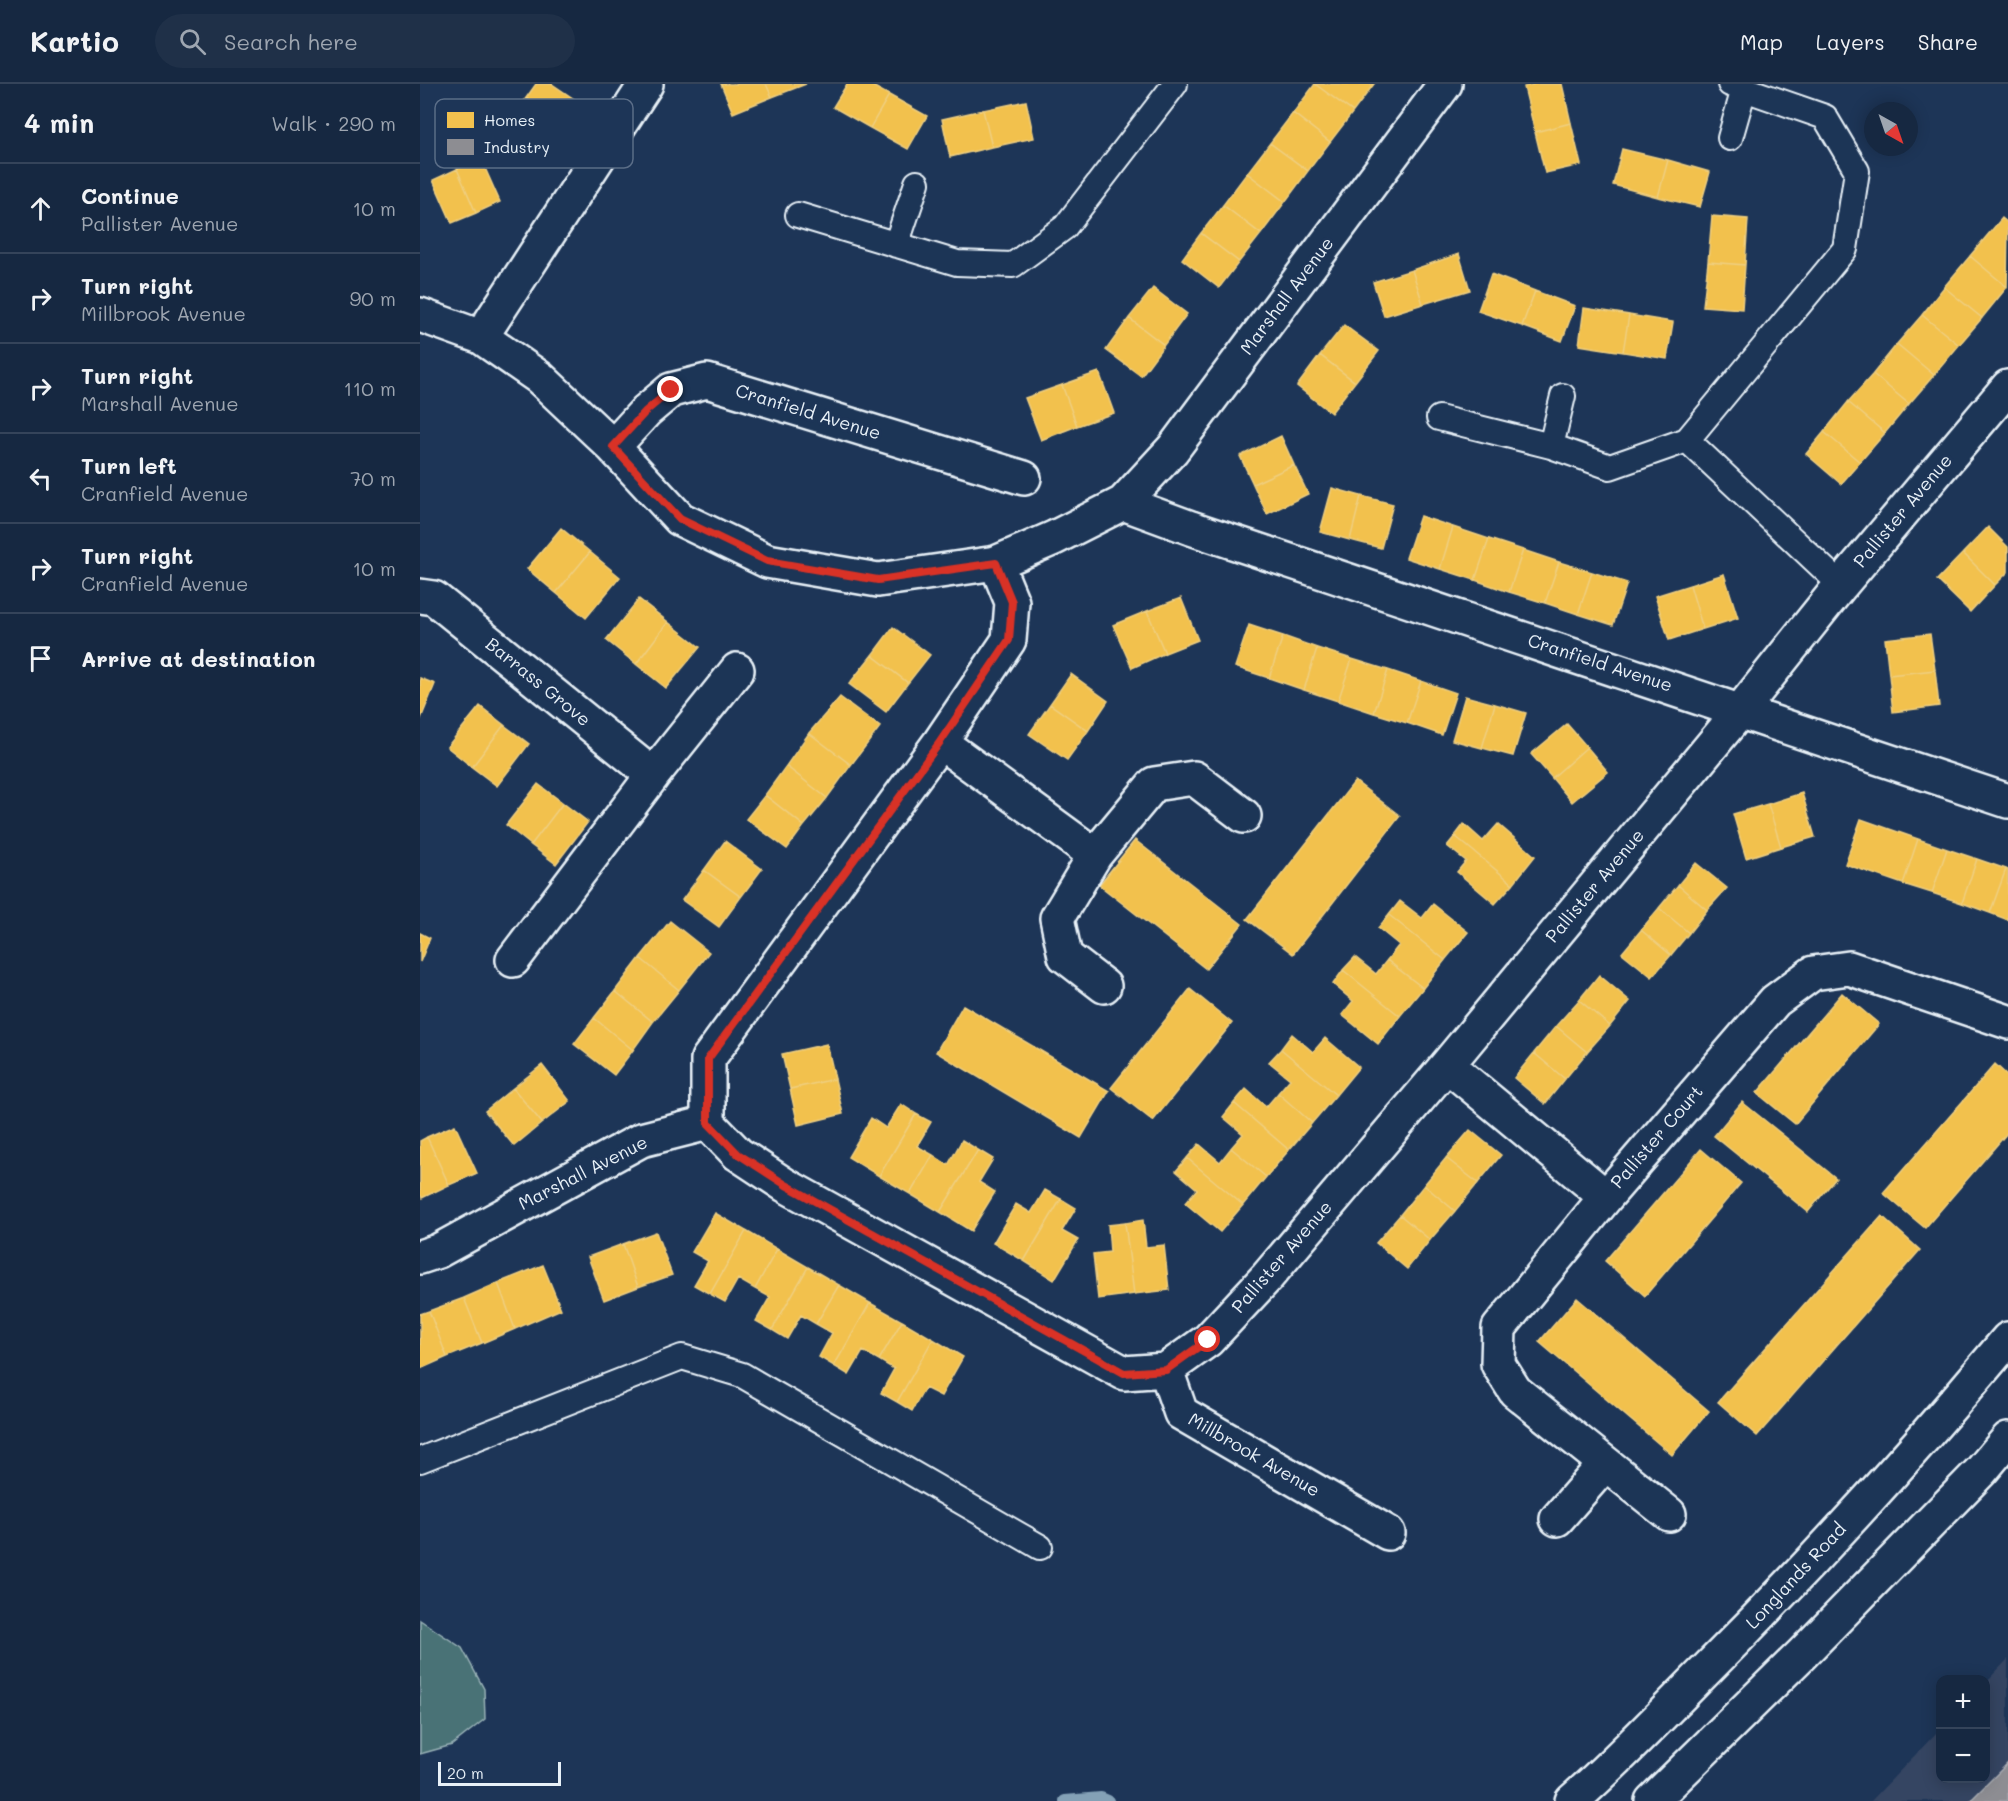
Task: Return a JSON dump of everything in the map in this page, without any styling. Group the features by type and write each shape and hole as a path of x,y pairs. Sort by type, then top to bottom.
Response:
{"street":[{"path":"633,104 646,84"},
{"name":"Marshall Avenue","path":"1124,503 1173,449 1445,84"},
{"path":"481,337 591,168"},
{"path":"420,315 481,337 540,378 613,447 680,519 767,561 878,580 996,563 1054,538 1124,503"},
{"name":"Cranfield Avenue","path":"613,447 646,411 671,390 707,381 1024,478"},
{"name":"Pallister Avenue","path":"1166,1370 1208,1340 1267,1277 1447,1065 1741,710 1841,585 2008,387"},
{"name":"Cranfield Avenue","path":"1124,503 1191,528 2008,801"},
{"path":"996,563 1012,602 1009,640 940,742 708,1059 708,1123 738,1154 786,1185 1124,1373 1166,1370"},
{"name":"Barrass Grove","path":"420,596 434,598 653,775"},
{"path":"513,960 653,775 737,670"},
{"path":"940,742 1095,855"},
{"path":"1104,986 1065,956 1057,918 1095,855 1154,784 1194,778 1244,816"},
{"name":"Pallister Court","path":"1669,1514 1515,1390 1498,1364 1499,1328 1606,1197 1775,1001 1813,974 1849,969 2008,1022"},
{"path":"1447,1065 1606,1197"},
{"name":"Marshall Avenue","path":"420,1257 438,1251 641,1140 708,1123"},
{"name":"Longlands Road","path":"1572,1801 1605,1772 1765,1611 1946,1415 2008,1339"},
{"name":"Millbrook Avenue","path":"1166,1370 1181,1413 1388,1533"},
{"path":"1652,1801 1802,1654 1981,1471 2008,1439"},
{"path":"1557,1518 1605,1464"}],"lane":[{"path":"798,214 957,263 1013,265 1065,227 1175,84"},
{"path":"1439,418 1551,446 1610,467 1687,440 1845,249 1857,171 1825,117 1737,86 1730,138"},
{"path":"896,245 917,183"},
{"path":"1551,446 1563,396"},
{"path":"1687,440 1841,585"},
{"path":"420,1460 682,1357 742,1375 1040,1547"}],"shaded area":[{"path":"2008,1659 2008,1801 1871,1801 1936,1733 1936,1783 1990,1783 1990,1678"}],"green space":[{"path":"420,1620 462,1648 484,1689 485,1719 452,1745 420,1754"}],"building: Homes":[{"path":"536,84 552,84 574,99 528,99 526,98"},
{"path":"721,84 766,84 772,97 733,113"},
{"path":"766,84 806,84 772,97"},
{"path":"847,84 869,84 889,95 870,128 833,107"},
{"path":"1315,84 1374,84 1353,112"},
{"path":"1315,84 1353,112 1330,142 1293,113"},
{"path":"1535,84 1562,84 1571,123 1535,132 1524,87"},
{"path":"889,95 927,116 908,149 870,128"},
{"path":"1026,101 1034,138 992,147 983,110"},
{"path":"983,110 992,147 950,157 942,119"},
{"path":"1293,113 1330,142 1308,171 1270,143"},
{"path":"1571,123 1581,165 1545,173 1535,132"},
{"path":"1270,143 1308,171 1285,202 1247,173"},
{"path":"1622,149 1668,160 1658,197 1613,185"},
{"path":"1668,160 1710,172 1700,207 1658,197"},
{"path":"485,168 500,202 476,213 457,169"},
{"path":"457,169 476,213 452,223 433,180"},
{"path":"1247,173 1285,202 1261,234 1223,205"},
{"path":"1223,205 1261,234 1239,262 1201,233"},
{"path":"1712,216 1748,219 1745,265 1708,262"},
{"path":"2002,218 2008,223 2007,287 1970,256"},
{"path":"1201,233 1239,262 1219,288 1182,259"},
{"path":"1459,254 1470,290 1423,304 1412,270"},
{"path":"1970,256 2007,287 1982,318 1944,287"},
{"path":"1708,262 1745,265 1742,309 1703,306"},
{"path":"1412,270 1423,304 1384,316 1373,282"},
{"path":"1491,274 1535,291 1522,326 1478,311"},
{"path":"1944,287 1982,318 1959,345 1922,315"},
{"path":"1153,288 1187,314 1164,345 1129,318"},
{"path":"1535,291 1575,306 1562,341 1522,326"},
{"path":"1584,308 1629,315 1623,352 1579,345"},
{"path":"1629,315 1673,322 1667,359 1623,352"},
{"path":"1922,315 1959,345 1934,375 1897,344"},
{"path":"1129,318 1164,345 1141,376 1106,350"},
{"path":"1344,325 1379,351 1355,382 1320,355"},
{"path":"1897,344 1934,375 1909,404 1873,374"},
{"path":"1320,355 1355,382 1331,413 1297,386"},
{"path":"1099,372 1114,413 1077,426 1062,385"},
{"path":"1873,374 1909,404 1885,433 1848,402"},
{"path":"1062,385 1077,426 1041,440 1025,398"},
{"path":"1848,402 1885,433 1860,462 1824,432"},
{"path":"1824,432 1860,462 1841,484 1806,454"},
{"path":"1281,436 1294,465 1253,484 1240,456"},
{"path":"1294,465 1308,494 1267,514 1253,484"},
{"path":"1332,488 1361,496 1350,540 1320,532"},
{"path":"1361,496 1393,504 1381,548 1350,540"},
{"path":"1420,516 1453,527 1440,569 1406,558"},
{"path":"1453,527 1489,539 1475,580 1440,569"},
{"path":"1988,527 2008,547 2008,572 1995,585 1963,553"},
{"path":"561,528 590,552 556,593 527,569"},
{"path":"1489,539 1523,550 1509,592 1475,580"},
{"path":"1523,550 1559,562 1545,603 1509,592"},
{"path":"590,552 620,577 586,618 556,593"},
{"path":"1963,553 1995,585 1970,612 1937,580"},
{"path":"1559,562 1592,572 1578,614 1545,603"},
{"path":"1592,572 1627,583 1613,625 1578,614"},
{"path":"1724,574 1738,618 1703,629 1690,585"},
{"path":"1690,585 1703,629 1669,640 1655,596"},
{"path":"1181,598 1198,640 1165,653 1147,611"},
{"path":"639,599 668,622 636,664 606,640"},
{"path":"1147,611 1165,653 1132,668 1113,625"},
{"path":"668,622 700,647 666,688 636,664"},
{"path":"1249,625 1283,636 1269,678 1235,667"},
{"path":"893,627 930,655 908,683 872,655"},
{"path":"1930,634 1935,670 1889,675 1885,639"},
{"path":"1283,636 1317,648 1304,690 1269,678"},
{"path":"1317,648 1352,659 1338,701 1304,690"},
{"path":"872,655 908,683 886,712 849,684"},
{"path":"1352,659 1388,670 1374,713 1338,701"},
{"path":"1388,670 1421,681 1407,723 1374,713"},
{"path":"1935,670 1939,706 1893,712 1889,675"},
{"path":"1071,674 1108,701 1088,731 1050,704"},
{"path":"420,678 435,684 420,721"},
{"path":"1421,681 1456,693 1442,735 1407,723"},
{"path":"1465,696 1495,704 1482,748 1452,740"},
{"path":"840,697 880,727 851,765 809,733"},
{"path":"1050,704 1088,731 1067,760 1029,734"},
{"path":"1495,704 1526,713 1513,756 1482,748"},
{"path":"480,706 504,725 472,767 447,747"},
{"path":"1567,724 1587,747 1552,778 1531,754"},
{"path":"504,725 529,744 497,786 472,767"},
{"path":"809,733 851,765 827,798 786,766"},
{"path":"1587,747 1608,772 1572,802 1552,778"},
{"path":"786,766 827,798 804,826 765,795"},
{"path":"1355,781 1400,816 1293,954 1247,919"},
{"path":"538,784 563,803 531,845 506,825"},
{"path":"1802,793 1815,837 1781,847 1768,804"},
{"path":"765,795 804,826 787,849 746,819"},
{"path":"563,803 588,822 556,864 531,845"},
{"path":"1768,804 1781,847 1746,858 1733,814"},
{"path":"1861,819 1918,839 1903,884 1845,864"},
{"path":"1464,824 1483,841 1498,824 1535,856 1513,884 1455,836"},
{"path":"1455,836 1513,884 1495,904 1457,872 1466,861 1447,846"},
{"path":"1918,839 1947,849 1932,893 1903,884"},
{"path":"1135,840 1242,924 1206,969 1099,885"},
{"path":"725,841 762,869 741,897 704,870"},
{"path":"1947,849 1977,859 1962,903 1932,893"},
{"path":"1977,859 2006,869 1990,913 1962,903"},
{"path":"1696,863 1727,888 1707,910 1678,885"},
{"path":"2006,869 2008,870 2008,920 1990,913"},
{"path":"704,870 741,897 719,927 682,900"},
{"path":"1678,885 1707,910 1689,933 1659,908"},
{"path":"1400,901 1422,918 1433,904 1468,932 1445,960 1389,915"},
{"path":"1659,908 1689,933 1671,955 1641,930"},
{"path":"1389,915 1445,960 1423,988 1387,960 1399,945 1378,928"},
{"path":"670,921 709,952 679,990 640,958"},
{"path":"1641,930 1671,955 1652,977 1622,953"},
{"path":"420,933 430,938 420,962"},
{"path":"1355,957 1376,974 1387,960 1423,988 1400,1016 1343,970"},
{"path":"640,958 679,990 653,1022 615,991"},
{"path":"1343,970 1400,1016 1378,1044 1342,1015 1353,1001 1333,984"},
{"path":"1599,975 1630,1001 1610,1026 1579,1000"},
{"path":"1190,989 1232,1023 1153,1121 1111,1088"},
{"path":"615,991 653,1022 633,1050 594,1018"},
{"path":"1842,993 1879,1024 1795,1124 1757,1093"},
{"path":"1579,1000 1610,1026 1587,1052 1556,1026"},
{"path":"963,1005 1109,1091 1081,1138 936,1052"},
{"path":"594,1018 633,1050 614,1075 574,1044"},
{"path":"1556,1026 1587,1052 1565,1079 1534,1053"},
{"path":"1292,1034 1313,1052 1325,1038 1359,1067 1336,1095 1281,1049"},
{"path":"827,1044 835,1079 790,1089 782,1054"},
{"path":"1281,1049 1336,1095 1312,1123 1278,1093 1290,1079 1269,1062"},
{"path":"1534,1053 1565,1079 1545,1104 1514,1078"},
{"path":"1995,1064 2008,1076 2008,1132 1925,1228 1883,1193"},
{"path":"542,1065 570,1101 542,1123 513,1088"},
{"path":"835,1079 843,1114 798,1125 790,1089"},
{"path":"513,1088 542,1123 514,1146 485,1111"},
{"path":"1246,1089 1266,1107 1278,1093 1312,1123 1289,1150 1234,1103"},
{"path":"1742,1102 1836,1178 1808,1212 1714,1136"},
{"path":"1234,1103 1289,1150 1266,1177 1231,1148 1243,1134 1223,1117"},
{"path":"901,1104 916,1114 879,1176 848,1157 871,1118 886,1128"},
{"path":"916,1114 931,1122 917,1146 933,1155 910,1194 879,1176"},
{"path":"455,1125 477,1173 449,1185 427,1137"},
{"path":"1470,1130 1501,1155 1478,1183 1446,1158"},
{"path":"427,1137 449,1185 422,1198 420,1194 420,1141"},
{"path":"962,1140 978,1150 940,1212 910,1194 933,1155 948,1165"},
{"path":"1199,1144 1220,1162 1231,1148 1266,1177 1243,1205 1187,1158"},
{"path":"1701,1149 1741,1183 1645,1296 1605,1261"},
{"path":"978,1150 993,1159 979,1182 995,1192 971,1231 940,1212"},
{"path":"1187,1158 1243,1205 1220,1232 1185,1203 1197,1189 1176,1171"},
{"path":"1446,1158 1478,1183 1455,1211 1424,1185"},
{"path":"1424,1185 1455,1211 1430,1240 1400,1215"},
{"path":"1045,1190 1061,1199 1024,1261 993,1243 1016,1204 1031,1213"},
{"path":"1061,1199 1076,1208 1062,1231 1078,1240 1054,1280 1024,1261"},
{"path":"715,1213 746,1231 710,1294 694,1285 708,1261 692,1252"},
{"path":"1400,1215 1430,1240 1407,1269 1376,1243"},
{"path":"1882,1216 1920,1250 1757,1436 1718,1402"},
{"path":"1143,1220 1146,1247 1164,1245 1169,1290 1134,1294 1125,1223"},
{"path":"1125,1223 1134,1294 1098,1299 1093,1254 1110,1252 1108,1225"},
{"path":"746,1231 777,1249 755,1289 738,1279 725,1302 710,1294"},
{"path":"656,1232 672,1275 638,1287 623,1244"},
{"path":"623,1244 638,1287 604,1300 588,1257"},
{"path":"777,1249 808,1267 772,1330 756,1321 770,1297 755,1289"},
{"path":"543,1265 561,1309 515,1329 498,1283"},
{"path":"808,1267 839,1285 816,1324 801,1315 787,1339 772,1330"},
{"path":"498,1283 515,1329 482,1343 464,1298"},
{"path":"839,1285 870,1303 834,1366 819,1357 832,1333 816,1324"},
{"path":"464,1298 482,1343 447,1357 429,1311"},
{"path":"1577,1298 1709,1411 1672,1455 1539,1342"},
{"path":"870,1303 902,1321 879,1360 863,1351 849,1375 834,1366"},
{"path":"429,1311 447,1357 420,1369 420,1314"},
{"path":"902,1321 933,1339 897,1402 881,1393 894,1369 879,1360"},
{"path":"933,1339 963,1357 941,1396 925,1388 912,1411 897,1402"}],"building: Industry":[{"path":"2008,1763 2008,1801 1970,1801 1990,1783"}],"waterway":[{"path":"1065,1801 1101,1798 1108,1801"}],"route":[{"path":"671,390 646,411 613,447 680,519 767,561 878,580 996,563 1012,602 1009,640 987,674 940,742 708,1059 708,1123 738,1154 786,1185 1124,1373 1166,1370 1208,1340"}]}
